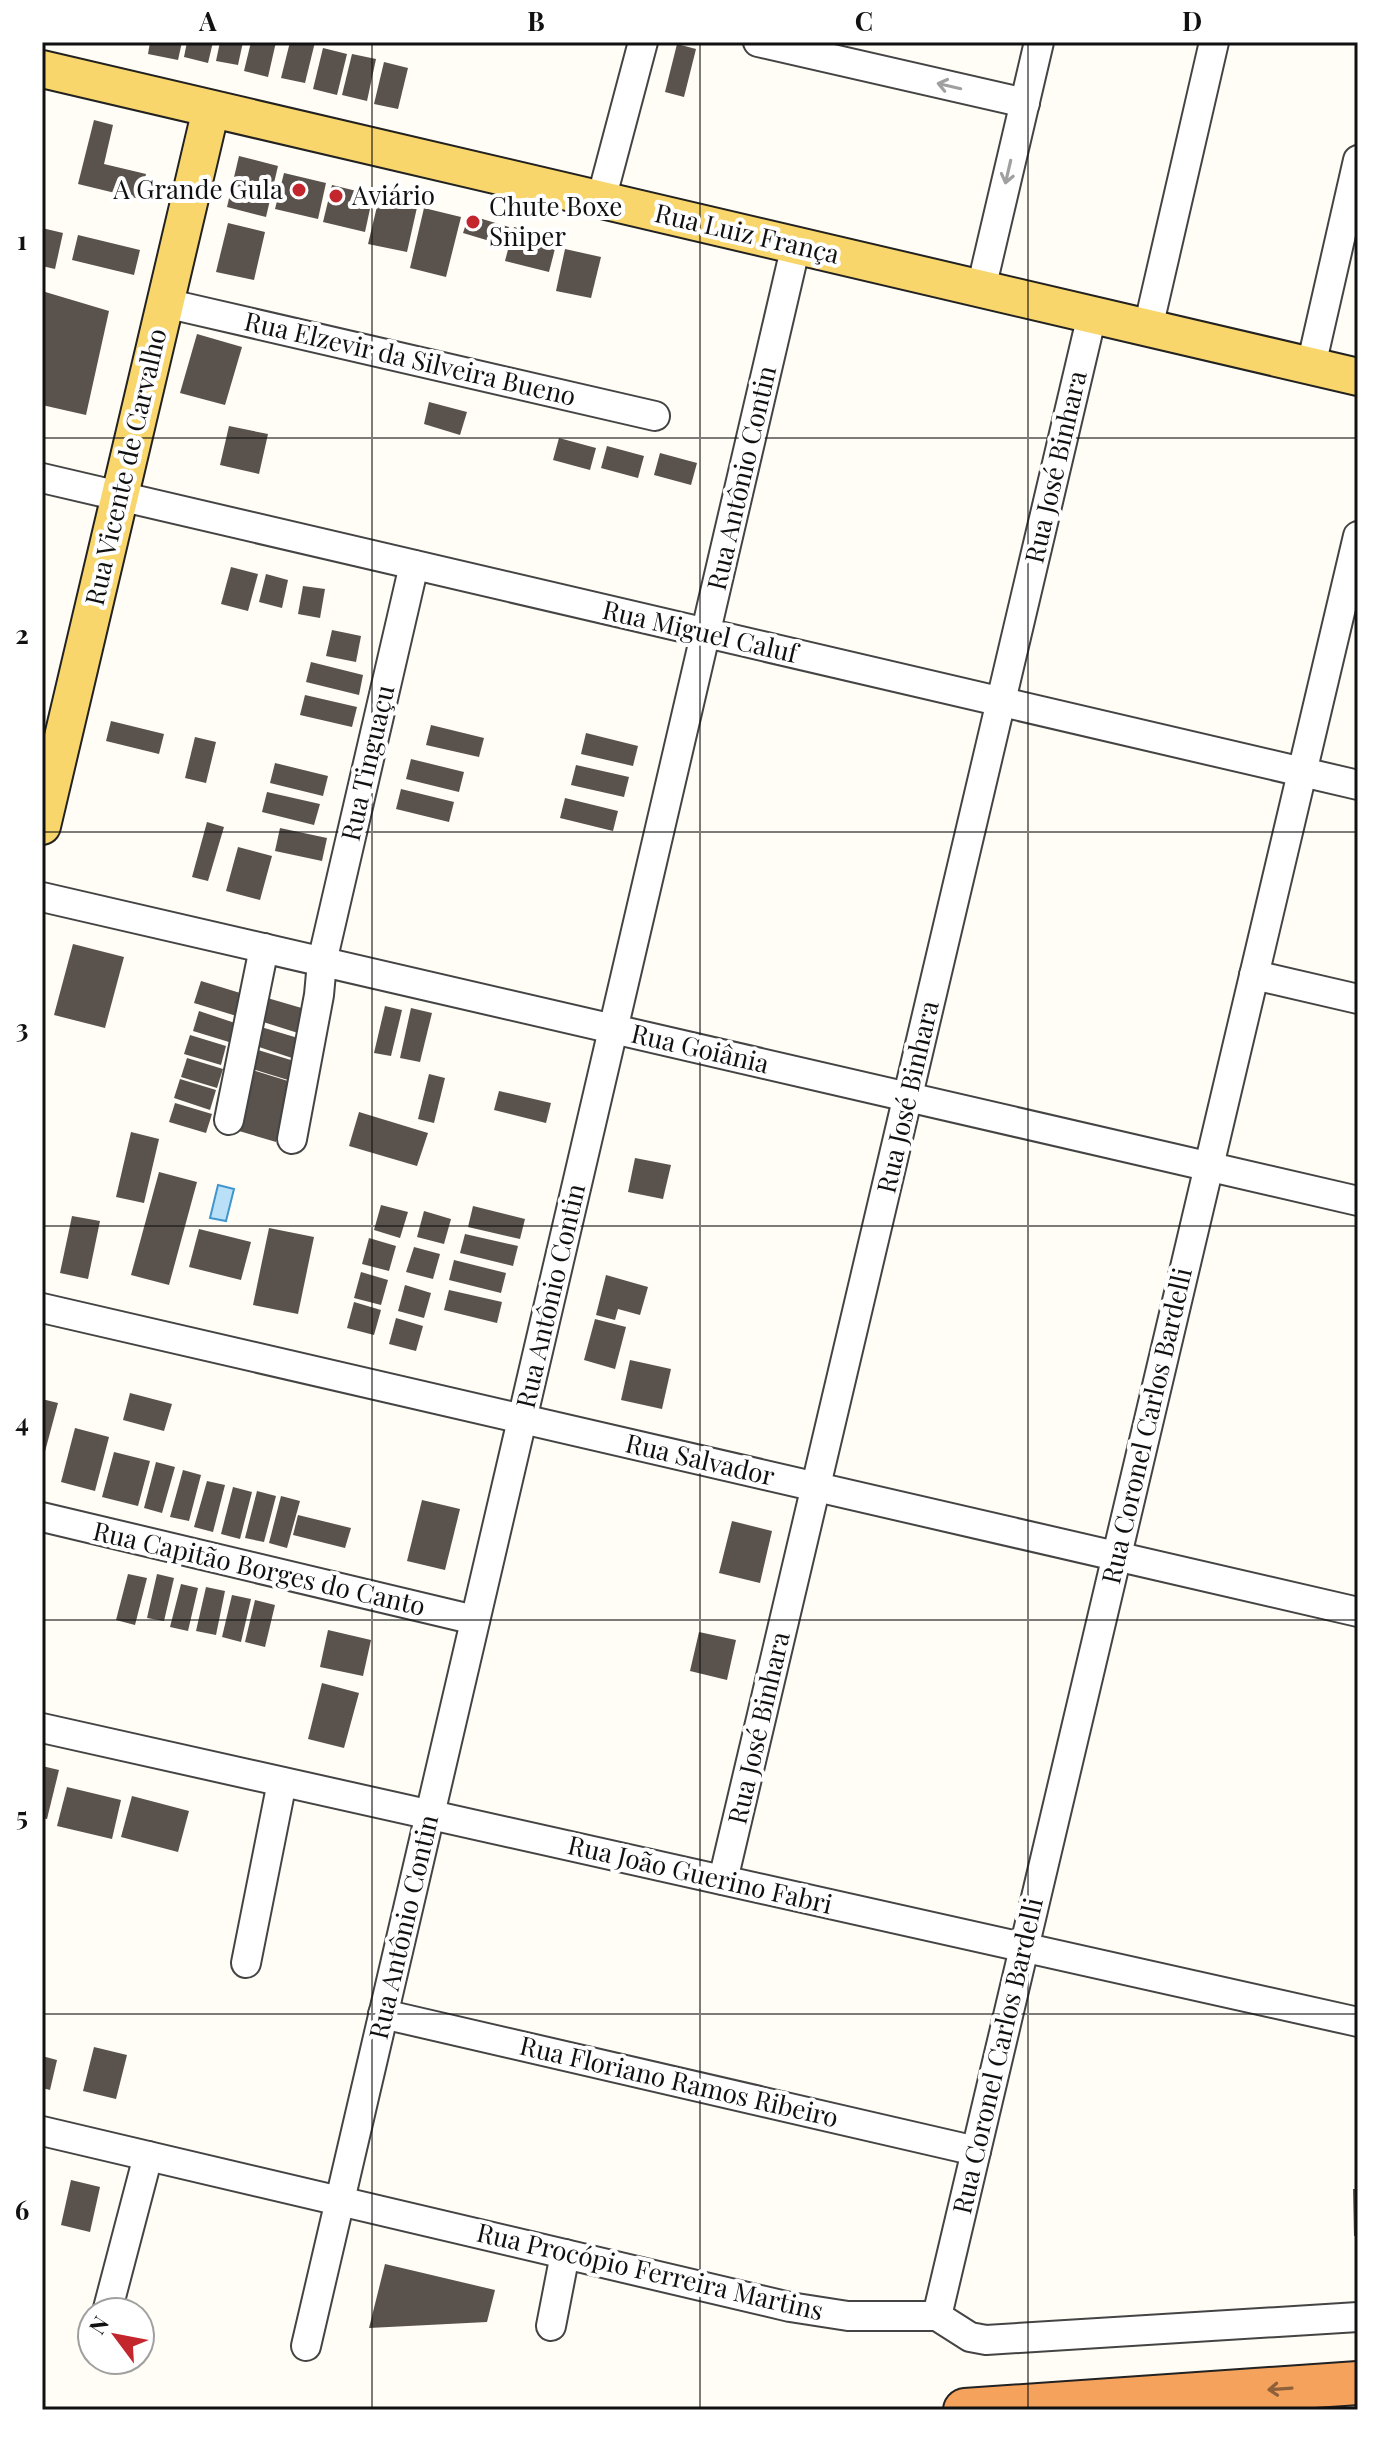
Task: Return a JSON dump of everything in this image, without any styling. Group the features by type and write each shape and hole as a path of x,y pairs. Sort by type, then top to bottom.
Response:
{"highway":[{"path":"965,2410 1358,2383"}],"main road":[{"name":"Rua Luiz França","path":"42,69 1358,377"},
{"name":"Rua Vicente de Carvalho","path":"42,826 211,109"}],"street":[{"path":"601,200 643,42"},
{"path":"758,42 1025,103"},
{"path":"981,289 1039,42"},
{"path":"1148,328 1214,42"},
{"path":"1311,366 1358,160"},
{"name":"Rua Antônio Contin","path":"306,2346 796,245"},
{"name":"Rua Elzevir da Silveira Bueno","path":"165,303 655,416"},
{"name":"Rua José Binhara","path":"723,1880 1092,315"},
{"name":"Rua Miguel Caluf","path":"42,478 1358,785"},
{"name":"Rua Coronel Carlos Bardelli","path":"937,2316 1302,772 1353,581 1358,536"},
{"name":"Rua Tinguaçu","path":"292,1139 319,995 322,962 414,565"},
{"name":"Rua Goiânia","path":"42,897 1358,1201"},
{"path":"229,1120 264,948"},
{"path":"1254,975 1358,999"},
{"name":"Rua Salvador","path":"42,1308 1358,1612"},
{"name":"Rua Capitão Borges do Canto","path":"42,1517 475,1620"},
{"name":"Rua João Guerino Fabri","path":"42,1728 1358,2022"},
{"path":"246,1963 282,1782"},
{"name":"Rua Floriano Ramos Ribeiro","path":"383,2014 976,2151"},
{"name":"Rua Procópio Ferreira Martins","path":"42,2131 817,2312 848,2316 937,2316"},
{"path":"111,2296 148,2156"},
{"path":"551,2326 565,2254"},
{"path":"937,2316 970,2337 986,2340 1358,2317"}],"water":[{"path":"218,1185 234,1189 226,1221 210,1218"}],"building":[{"path":"150,42 182,42 178,60 148,54"},
{"path":"187,42 213,42 208,63 184,57"},
{"path":"220,42 243,42 238,65 216,61"},
{"path":"251,42 276,42 268,77 244,71"},
{"path":"290,42 315,42 305,83 281,78"},
{"path":"677,44 696,49 684,97 665,92"},
{"path":"323,48 347,54 337,95 313,89"},
{"path":"352,54 376,59 367,101 342,95"},
{"path":"384,62 408,68 398,109 374,104"},
{"path":"94,120 113,125 104,164 146,174 140,199 78,184"},
{"path":"239,156 278,166 266,217 227,207"},
{"path":"284,173 326,183 318,219 275,209"},
{"path":"332,185 373,195 365,232 323,222"},
{"path":"380,194 418,203 407,252 368,244"},
{"path":"424,208 461,217 446,277 410,268"},
{"path":"469,215 509,227 503,245 463,233"},
{"path":"228,223 265,232 254,280 216,272"},
{"path":"514,227 558,237 549,272 505,261"},
{"path":"42,228 63,233 55,269 42,266"},
{"path":"78,235 140,250 134,275 72,260"},
{"path":"565,249 601,257 591,298 556,291"},
{"path":"42,291 109,311 86,415 42,405"},
{"path":"197,334 242,347 225,405 180,393"},
{"path":"429,402 467,412 460,435 424,424"},
{"path":"229,426 268,434 259,474 220,465"},
{"path":"559,438 596,448 590,470 553,460"},
{"path":"607,446 644,456 638,478 601,468"},
{"path":"660,453 697,463 691,485 654,475"},
{"path":"231,567 258,574 248,611 221,604"},
{"path":"266,574 288,580 282,608 259,602"},
{"path":"303,586 325,589 320,618 298,614"},
{"path":"332,630 361,636 356,662 326,656"},
{"path":"311,662 363,675 359,695 306,682"},
{"path":"305,695 357,707 352,727 300,715"},
{"path":"111,721 164,734 159,754 106,741"},
{"path":"431,725 484,738 479,757 426,745"},
{"path":"586,733 638,746 633,766 581,754"},
{"path":"195,737 216,742 206,783 185,778"},
{"path":"411,759 464,772 459,792 406,779"},
{"path":"275,763 328,776 323,796 270,783"},
{"path":"576,765 629,777 624,797 571,785"},
{"path":"401,789 454,802 449,822 396,809"},
{"path":"267,792 320,804 314,825 262,812"},
{"path":"565,798 618,811 613,831 560,818"},
{"path":"207,822 224,827 208,881 192,877"},
{"path":"280,828 327,838 322,861 275,851"},
{"path":"238,847 272,856 260,900 226,891"},
{"path":"73,944 124,957 105,1028 54,1015"},
{"path":"201,981 250,996 243,1018 194,1003"},
{"path":"264,997 305,1009 298,1033 257,1020"},
{"path":"385,1006 402,1010 391,1056 374,1053"},
{"path":"411,1008 432,1013 420,1062 400,1058"},
{"path":"199,1011 235,1023 229,1042 193,1031"},
{"path":"261,1027 298,1038 292,1058 256,1046"},
{"path":"190,1035 226,1046 221,1065 184,1054"},
{"path":"258,1050 294,1061 288,1080 252,1069"},
{"path":"187,1058 223,1069 217,1088 181,1077"},
{"path":"252,1070 288,1081 276,1142 239,1131"},
{"path":"429,1074 445,1078 434,1123 418,1119"},
{"path":"180,1079 216,1090 210,1110 174,1098"},
{"path":"499,1091 551,1103 546,1123 494,1110"},
{"path":"175,1103 212,1114 206,1133 169,1122"},
{"path":"359,1112 428,1133 417,1166 349,1146"},
{"path":"131,1132 159,1139 144,1203 116,1197"},
{"path":"635,1158 671,1165 663,1199 628,1192"},
{"path":"159,1172 197,1182 169,1285 131,1275"},
{"path":"381,1205 408,1212 400,1238 374,1230"},
{"path":"473,1206 525,1219 520,1239 468,1227"},
{"path":"424,1211 451,1219 444,1244 417,1237"},
{"path":"72,1216 100,1221 88,1279 60,1273"},
{"path":"269,1228 314,1237 298,1314 253,1305"},
{"path":"199,1229 251,1242 241,1280 189,1267"},
{"path":"465,1234 518,1246 513,1266 460,1253"},
{"path":"369,1238 396,1246 389,1271 362,1264"},
{"path":"414,1247 440,1254 433,1279 406,1272"},
{"path":"454,1260 506,1273 501,1293 449,1280"},
{"path":"361,1272 388,1280 381,1305 354,1298"},
{"path":"606,1275 648,1287 640,1315 618,1309 615,1320 596,1315"},
{"path":"405,1285 431,1293 424,1318 398,1311"},
{"path":"449,1290 502,1302 497,1323 444,1310"},
{"path":"354,1302 381,1310 374,1335 347,1328"},
{"path":"396,1318 423,1326 416,1351 389,1344"},
{"path":"595,1319 626,1327 615,1369 584,1360"},
{"path":"630,1360 671,1369 662,1409 621,1400"},
{"path":"130,1393 172,1404 164,1431 123,1420"},
{"path":"42,1399 58,1403 43,1459 42,1459"},
{"path":"75,1428 109,1437 95,1491 61,1482"},
{"path":"114,1452 150,1461 138,1506 102,1497"},
{"path":"156,1462 175,1467 162,1513 144,1508"},
{"path":"183,1470 201,1475 189,1521 170,1517"},
{"path":"207,1481 225,1485 213,1532 194,1527"},
{"path":"233,1487 252,1492 240,1539 221,1534"},
{"path":"257,1491 276,1496 264,1542 245,1538"},
{"path":"281,1496 300,1501 287,1548 269,1543"},
{"path":"422,1500 460,1509 445,1570 407,1561"},
{"path":"298,1515 351,1528 345,1548 293,1535"},
{"path":"732,1521 772,1531 760,1583 719,1573"},
{"path":"128,1574 147,1578 135,1625 116,1620"},
{"path":"157,1574 174,1578 164,1621 147,1618"},
{"path":"181,1584 198,1588 188,1631 170,1627"},
{"path":"206,1587 225,1591 216,1635 196,1631"},
{"path":"232,1595 251,1599 241,1642 222,1637"},
{"path":"255,1600 275,1605 265,1647 245,1642"},
{"path":"328,1630 371,1640 363,1676 320,1667"},
{"path":"699,1632 736,1640 727,1680 690,1671"},
{"path":"322,1683 359,1693 344,1748 308,1739"},
{"path":"42,1766 59,1770 47,1819 42,1818"},
{"path":"67,1787 121,1800 112,1839 57,1826"},
{"path":"132,1796 189,1811 178,1852 121,1837"},
{"path":"94,2047 127,2055 116,2099 83,2091"},
{"path":"42,2056 57,2060 50,2090 42,2088"},
{"path":"71,2180 100,2187 90,2232 61,2225"},
{"path":"1353,2189 1358,2189 1358,2236 1354,2236"},
{"path":"385,2264 495,2290 487,2322 369,2328"}],"place":[{"name":"A Grande Gula","path":"299,190"},
{"name":"Aviário","path":"336,196"},
{"name":"Chute Boxe Sniper","path":"473,222"}]}
